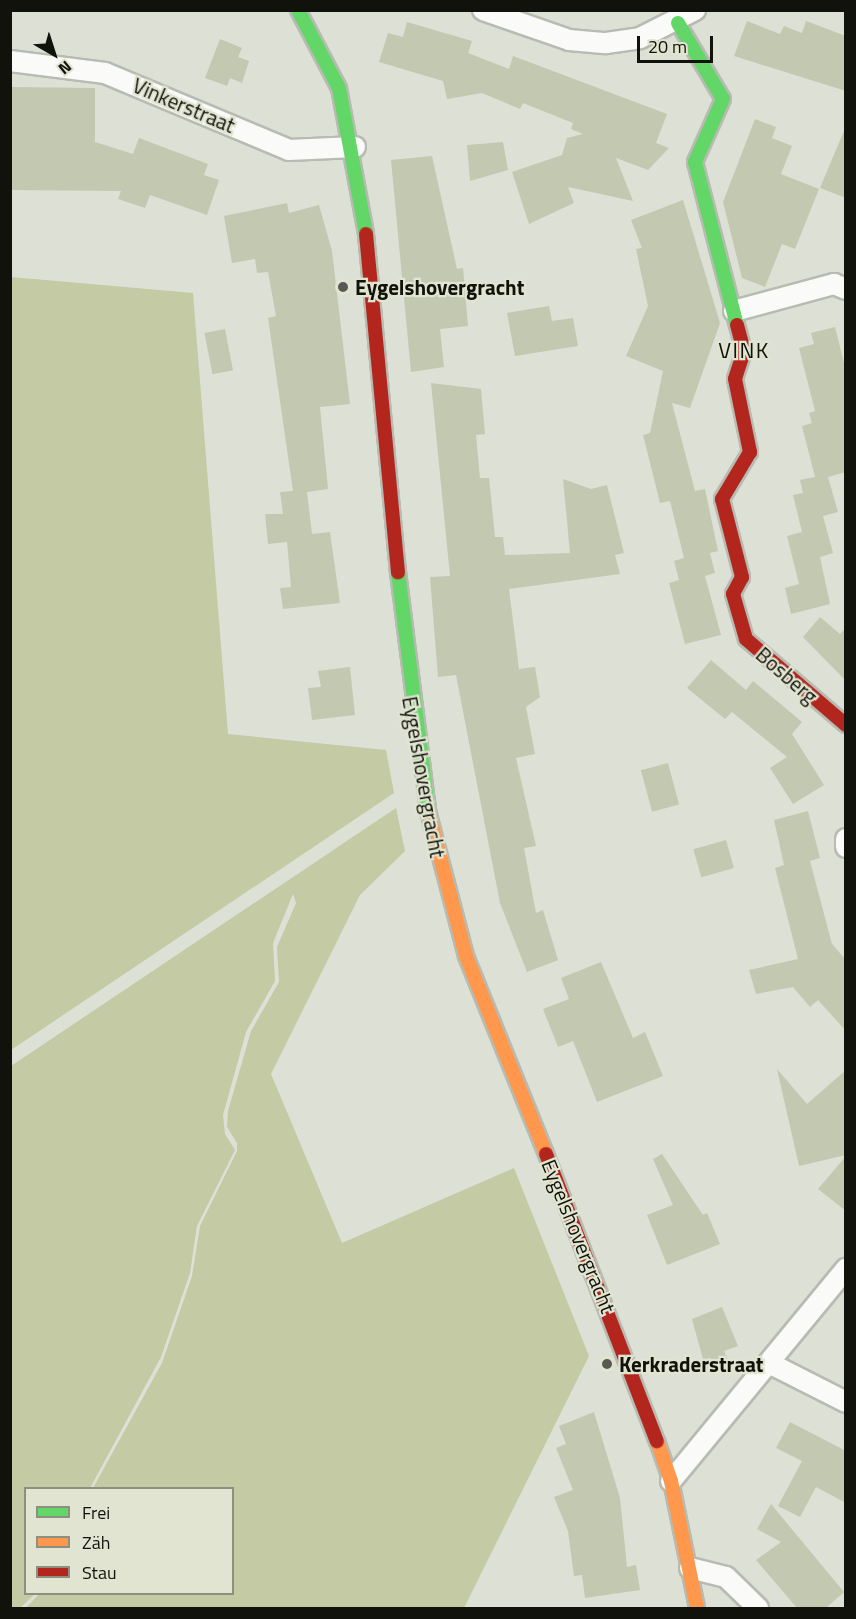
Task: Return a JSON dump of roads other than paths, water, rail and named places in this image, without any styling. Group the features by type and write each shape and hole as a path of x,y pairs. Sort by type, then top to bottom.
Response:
{"street":[{"name":"Eygelshovergracht","path":"298,10 330,65 355,147 411,710 432,839 466,956 627,1356 670,1481"},
{"path":"494,12 569,40 606,42 640,38 678,23 695,10"},
{"name":"Bosberg","path":"678,23 723,99 696,162 744,351 735,379 750,452 722,499 742,577 733,594 746,639 846,725"},
{"name":"Vinkerstraat","path":"10,61 105,73 289,150 355,147"},
{"path":"735,311 834,284 846,289"},
{"path":"846,839 846,848"},
{"path":"697,1608 670,1481 846,1269"},
{"path":"769,1363 846,1401"},
{"path":"690,1568 726,1577 758,1608"}],"place":[{"name":"Eygelshovergracht","path":"343,287"},
{"name":"Kerkraderstraat","path":"607,1364"}],"district":[{"name":"VINK","path":"744,351"}]}
